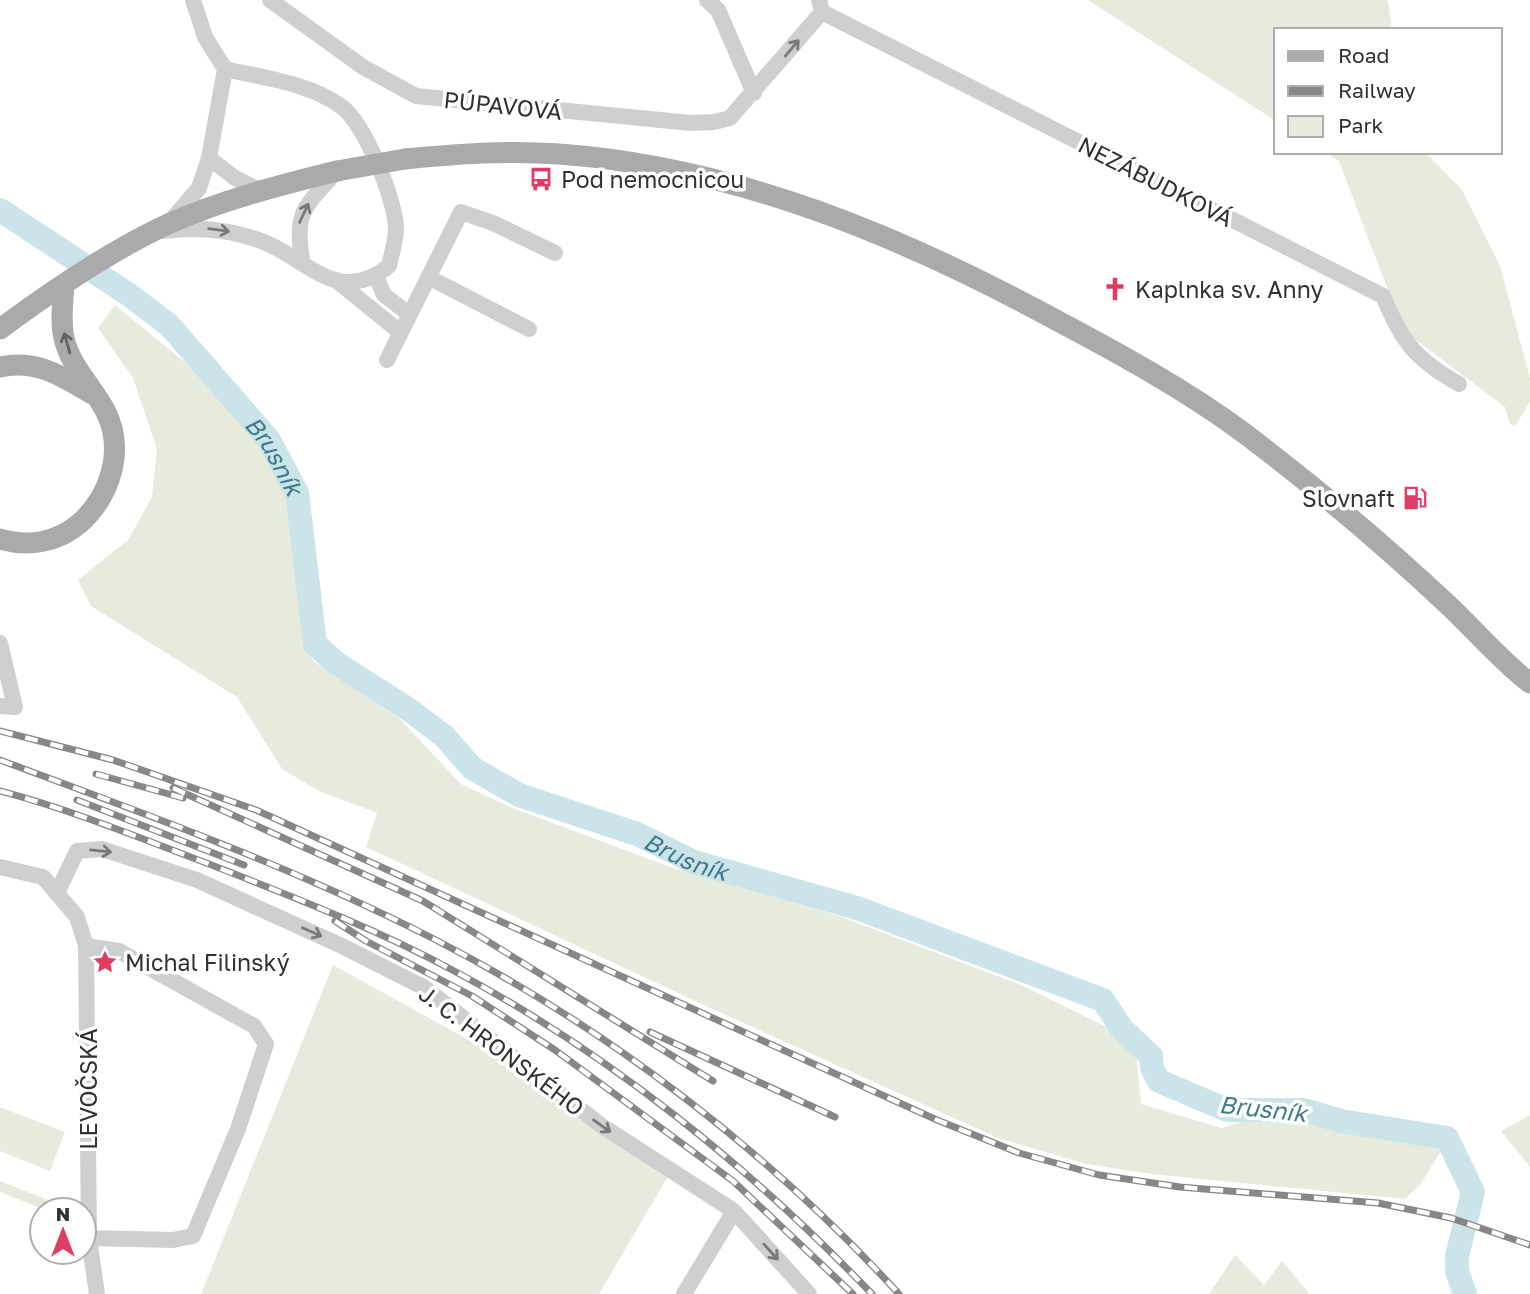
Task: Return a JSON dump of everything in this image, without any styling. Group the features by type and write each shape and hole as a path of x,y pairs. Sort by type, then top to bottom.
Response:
{"main road":[{"path":"0,329 66,283 159,229 261,191 337,171 405,159 477,153 558,153 630,161 711,177 834,216 967,275 1088,337 1242,432 1408,568 1528,684"},
{"path":"0,539 18,544 39,543 70,531 99,502 112,475 112,431 105,412 64,338 66,283"},
{"path":"0,367 26,364 43,368 94,395"}],"street":[{"path":"159,229 199,188 209,158 225,69 205,37 193,0"},
{"name":"PÚPAVOVÁ","path":"271,0 363,67 416,96 714,122 730,118 754,93 820,6"},
{"path":"707,0 718,10 754,93"},
{"name":"NEZÁBUDKOVÁ","path":"820,6 1383,296 1404,342 1416,356 1459,384"},
{"path":"225,69 318,94 344,108 359,128 382,178 396,229 389,266 371,280 337,281"},
{"path":"209,158 235,178 261,191"},
{"path":"303,264 298,239 304,208 337,171"},
{"path":"387,360 461,212 493,223 555,253"},
{"path":"159,229 187,228 234,232 284,251 337,281 400,332"},
{"path":"376,276 384,295 409,314"},
{"path":"428,277 529,329"},
{"path":"0,643 15,707 0,706"},
{"name":"J. C. HRONSKÉHO","path":"58,891 77,851 102,849 197,880 342,946 425,988 602,1126 734,1211 809,1294"},
{"path":"0,867 43,877 58,891"},
{"name":"LEVOČSKÁ","path":"58,891 77,917 86,946 89,1196"},
{"path":"86,946 119,951 254,1027 266,1044 265,1054 241,1112 238,1129 193,1236 173,1240 98,1238"},
{"path":"684,1294 734,1211"},
{"name":"LEVOČSKÁ","path":"93,1266 97,1294"}],"green space":[{"path":"1088,0 1388,0 1392,28 1274,28 1274,120"},
{"path":"1328,154 1427,154 1462,190 1500,266 1530,378 1530,402 1515,426 1510,424 1505,407 1408,334 1386,285 1339,161"},
{"path":"115,305 203,377 288,479 313,661 399,718 461,784 510,807 665,865 839,916 1021,985 1135,1041 1141,1104 1222,1128 1280,1110 1324,1112 1444,1146 1420,1185 1405,1199 1151,1174 1086,1164 998,1138 708,1007 366,847 377,813 319,791 282,769 237,697 91,606 78,580 128,540 152,497 157,449 133,378 98,328"},
{"path":"333,965 487,1050 667,1178 599,1294 201,1294"},
{"path":"0,1107 65,1132 50,1171 0,1151"},
{"path":"1530,1115 1530,1167 1501,1131"},
{"path":"0,1181 38,1196 28,1196 28,1203 0,1192"},
{"path":"1235,1255 1264,1285 1282,1261 1310,1294 1209,1294"}],"waterway":[{"name":"Brusník","path":"0,210 128,294 169,325 269,440 297,493 315,644 336,663 408,709 444,736 472,768 519,795 637,834 694,862 857,908 1103,1000 1122,1029 1151,1056 1152,1068 1159,1081 1227,1110 1304,1110 1341,1121 1447,1138 1473,1192 1457,1256 1457,1271 1465,1294"}],"railway":[{"path":"0,731 113,760 256,810 937,1120 1019,1153 1099,1175 1180,1187 1378,1203 1451,1218 1530,1245"},
{"path":"0,760 273,865 380,912 497,973 560,1011 681,1095 795,1190 899,1294"},
{"path":"96,774 183,798"},
{"path":"173,788 423,901 713,1081"},
{"path":"0,791 106,825 334,914 426,956 513,1004 569,1039 677,1117 778,1202 872,1294"},
{"path":"77,800 244,865"},
{"path":"335,921 366,941 472,996 555,1050 733,1181 853,1294"},
{"path":"650,1032 835,1117"}],"place":[{"name":"Pod nemocnicou","path":"541,179"},
{"name":"Kaplnka sv. Anny","path":"1115,289"},
{"name":"Slovnaft","path":"1415,498"},
{"name":"Michal Filinský","path":"105,962"}]}
